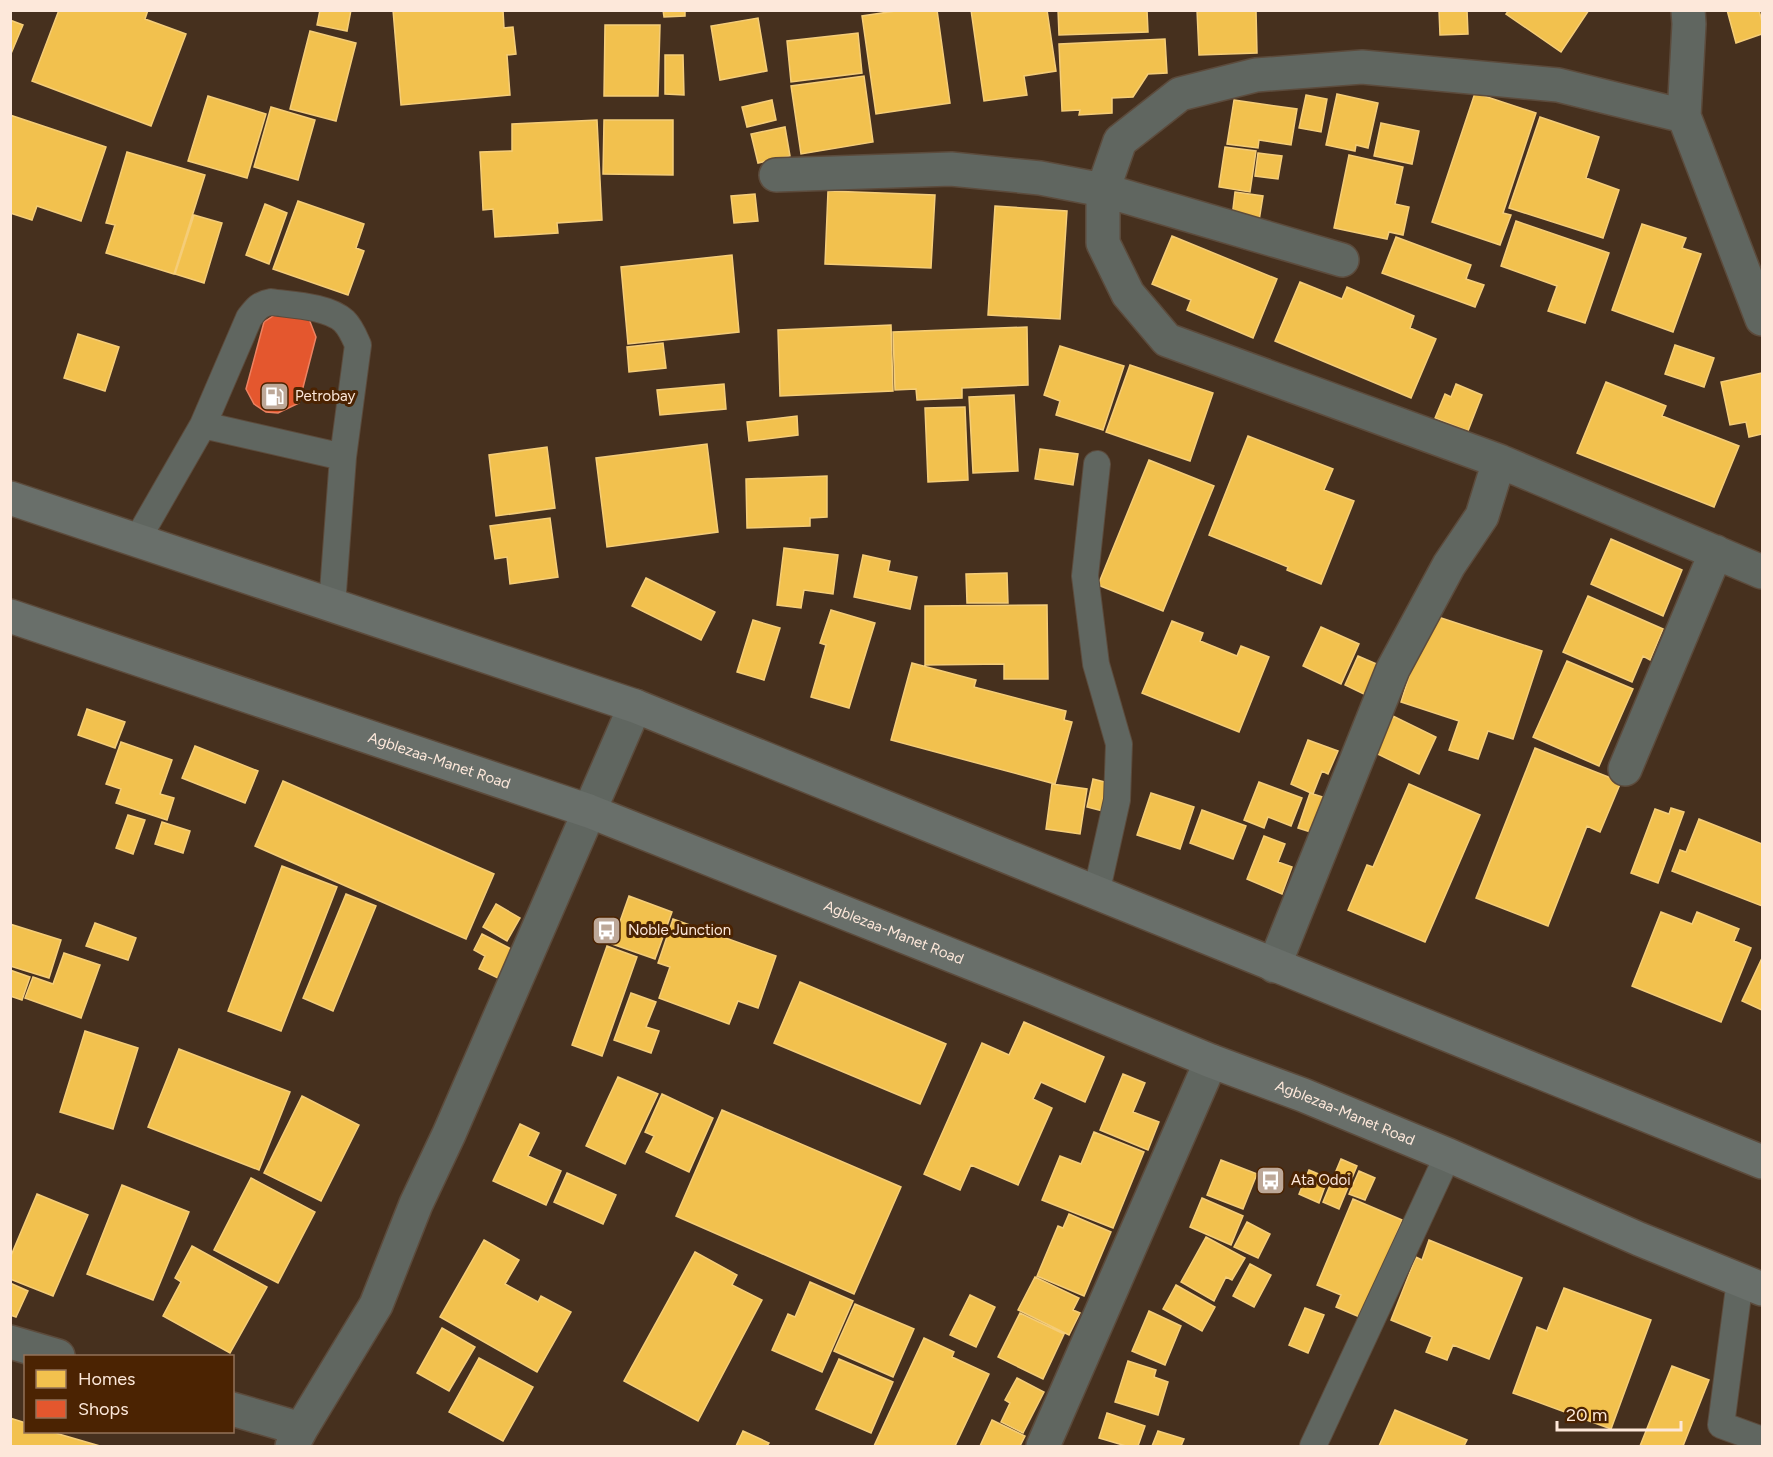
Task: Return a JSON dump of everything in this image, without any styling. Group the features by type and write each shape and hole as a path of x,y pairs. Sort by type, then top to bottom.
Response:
{"main road":[{"path":"10,498 635,706 1762,1162"},
{"name":"Agblezaa-Manet Road","path":"10,616 589,811 1026,984 1210,1061 1303,1095 1449,1155 1639,1239 1751,1284"}],"street":[{"path":"1688,10 1684,116 1762,319"},
{"path":"1684,116 1558,86 1524,82 1362,68 1256,75 1179,94 1120,141 1103,190 1103,243 1128,294 1167,340 1499,461 1762,572"},
{"path":"776,175 951,169 1040,178 1103,190 1342,260"},
{"path":"1274,966 1393,669 1449,565 1482,516 1499,461"},
{"path":"1625,769 1716,552"},
{"path":"234,1410 296,1438 376,1305 416,1204 449,1134 635,706"},
{"path":"1043,1446 1210,1061"},
{"path":"10,1342 55,1355"}],"lane":[{"path":"137,540 203,425 249,318 256,309 263,303 271,302 325,311 345,322 358,345 343,457 332,605"},
{"path":"203,425 343,457"},
{"path":"1096,894 1117,800 1119,744 1096,664 1085,576 1097,464"},
{"path":"1313,1446 1449,1155"},
{"path":"1751,1284 1717,1436 1762,1440"}],"building: Homes":[{"path":"59,10 148,10 145,19 186,34 151,126 32,81"},
{"path":"320,10 351,10 347,31 317,25"},
{"path":"393,10 503,10 504,28 513,27 516,54 507,55 510,95 401,105"},
{"path":"663,10 685,10 685,16 664,17"},
{"path":"902,10 937,10 950,103 876,114 862,16"},
{"path":"971,10 1047,10 1056,71 1024,76 1027,95 984,101"},
{"path":"1058,10 1147,10 1148,32 1059,35"},
{"path":"1197,10 1256,10 1257,53 1199,55"},
{"path":"1439,10 1467,10 1468,34 1440,35"},
{"path":"1509,10 1589,10 1561,52 1506,14"},
{"path":"1727,10 1759,10 1762,34 1736,43"},
{"path":"758,18 767,71 720,80 711,26"},
{"path":"10,20 23,25 10,56"},
{"path":"605,25 660,25 658,96 604,96"},
{"path":"310,31 356,43 336,121 290,109"},
{"path":"858,33 862,73 791,82 787,41"},
{"path":"1165,39 1167,73 1148,74 1133,97 1112,98 1112,113 1079,115 1080,110 1062,111 1059,44"},
{"path":"665,55 683,55 684,95 665,94"},
{"path":"864,76 873,142 801,154 791,86"},
{"path":"1475,93 1536,113 1503,213 1511,215 1500,245 1432,222"},
{"path":"1337,94 1378,103 1368,148 1356,145 1355,151 1326,145"},
{"path":"1306,95 1327,99 1321,132 1299,128"},
{"path":"208,96 266,114 247,178 188,161"},
{"path":"772,100 776,120 747,127 742,107"},
{"path":"1234,100 1297,109 1291,145 1259,140 1258,148 1227,144"},
{"path":"271,107 315,120 298,180 254,167"},
{"path":"10,115 106,147 81,221 37,206 32,220 10,213"},
{"path":"1540,117 1599,137 1586,178 1619,190 1603,238 1509,208"},
{"path":"597,120 602,220 557,223 558,233 495,237 493,209 483,210 480,152 512,151 512,124"},
{"path":"604,120 673,120 673,175 603,174"},
{"path":"1381,123 1419,131 1412,164 1374,156"},
{"path":"785,127 790,156 758,163 751,134"},
{"path":"1225,147 1256,151 1250,192 1219,187"},
{"path":"127,152 205,175 174,274 106,253 115,225 106,223"},
{"path":"1258,153 1282,156 1278,179 1255,176"},
{"path":"1349,155 1403,167 1395,204 1409,207 1403,235 1389,232 1387,239 1334,228"},
{"path":"828,191 935,195 931,268 825,264"},
{"path":"1235,192 1263,196 1259,221 1232,217"},
{"path":"755,194 758,221 734,223 731,196"},
{"path":"298,201 364,224 356,248 364,251 348,295 273,269"},
{"path":"265,204 287,213 269,264 246,255"},
{"path":"995,206 1067,211 1060,319 988,315"},
{"path":"194,215 222,223 204,283 175,274"},
{"path":"1516,221 1609,253 1585,323 1548,311 1557,286 1501,266"},
{"path":"1642,224 1686,238 1682,248 1701,254 1673,332 1612,310"},
{"path":"1172,236 1277,279 1253,338 1187,310 1191,300 1152,284"},
{"path":"1396,237 1471,265 1466,279 1484,285 1475,307 1382,273"},
{"path":"732,255 739,332 628,344 621,267"},
{"path":"1300,282 1342,299 1347,287 1414,316 1410,328 1436,339 1411,398 1275,341"},
{"path":"891,325 893,391 780,396 778,330"},
{"path":"1027,327 1028,385 962,388 962,398 917,400 916,389 895,390 893,332"},
{"path":"78,334 119,347 105,391 64,378"},
{"path":"663,343 666,368 629,372 627,347"},
{"path":"1675,345 1714,358 1704,387 1665,374"},
{"path":"1060,346 1124,366 1103,430 1056,415 1060,401 1044,395"},
{"path":"1130,365 1213,393 1190,461 1106,432"},
{"path":"1762,373 1762,434 1749,437 1746,422 1730,425 1721,382"},
{"path":"1606,382 1666,406 1662,416 1739,446 1714,507 1577,453"},
{"path":"724,384 726,409 660,415 657,390"},
{"path":"1456,384 1482,395 1468,431 1435,418 1445,394 1451,397"},
{"path":"1014,395 1018,471 973,473 969,397"},
{"path":"965,407 968,480 928,482 925,408"},
{"path":"797,416 798,435 749,441 747,422"},
{"path":"1248,436 1333,469 1324,490 1354,501 1321,584 1287,570 1288,567 1209,535"},
{"path":"707,444 718,532 607,547 596,458"},
{"path":"547,447 555,508 496,516 489,455"},
{"path":"1040,449 1078,454 1073,485 1035,479"},
{"path":"1149,460 1214,486 1163,611 1098,585"},
{"path":"827,476 827,517 810,518 810,526 747,528 746,479"},
{"path":"550,518 558,577 510,584 507,557 495,559 490,526"},
{"path":"1611,539 1682,570 1663,616 1591,584"},
{"path":"784,548 838,555 833,594 804,590 801,608 777,605"},
{"path":"863,555 890,561 888,571 917,577 910,609 854,597"},
{"path":"1007,573 1008,603 967,603 966,574"},
{"path":"646,578 715,612 701,640 632,606"},
{"path":"1588,596 1663,629 1650,660 1643,656 1632,682 1563,652"},
{"path":"1047,605 1048,679 1004,679 1004,664 925,665 925,606"},
{"path":"831,610 875,623 849,708 811,697 826,645 820,643"},
{"path":"1429,614 1542,651 1513,739 1488,731 1478,759 1449,750 1459,721 1401,702"},
{"path":"753,620 780,628 764,680 737,672"},
{"path":"1172,621 1203,633 1200,641 1237,656 1241,646 1269,657 1239,732 1142,693"},
{"path":"1321,627 1359,644 1341,684 1303,666"},
{"path":"1358,656 1381,666 1368,696 1345,685"},
{"path":"1567,661 1633,689 1599,766 1533,737"},
{"path":"912,663 976,680 974,687 1066,711 1064,720 1072,722 1055,784 891,740"},
{"path":"87,709 125,722 115,748 78,735"},
{"path":"1379,714 1391,720 1393,716 1436,737 1419,774 1363,747"},
{"path":"1308,740 1338,751 1328,774 1322,771 1313,794 1291,784"},
{"path":"121,742 172,760 160,794 174,798 167,820 116,803 121,789 106,784"},
{"path":"195,746 258,771 245,803 182,778"},
{"path":"1535,748 1621,782 1600,832 1587,826 1548,926 1476,898"},
{"path":"1093,779 1113,784 1107,812 1087,807"},
{"path":"283,781 494,874 466,939 255,846"},
{"path":"1259,782 1302,798 1291,826 1268,817 1264,828 1244,820"},
{"path":"1052,784 1087,789 1080,834 1046,829"},
{"path":"1409,784 1480,815 1425,942 1348,910 1367,865 1373,867"},
{"path":"1151,793 1194,807 1180,849 1137,835"},
{"path":"1310,793 1332,800 1320,835 1298,828"},
{"path":"1671,808 1684,812 1658,883 1631,873 1655,809 1669,814"},
{"path":"1202,810 1246,826 1233,859 1190,843"},
{"path":"128,815 145,820 133,854 116,848"},
{"path":"1699,819 1762,844 1762,906 1672,871 1680,850 1686,852"},
{"path":"162,822 190,831 183,853 155,844"},
{"path":"1264,836 1285,844 1278,862 1292,867 1282,894 1247,879"},
{"path":"282,866 337,887 281,1031 228,1011"},
{"path":"346,894 376,906 333,1011 303,998"},
{"path":"629,896 672,912 655,959 612,944"},
{"path":"496,904 520,918 507,941 483,927"},
{"path":"1661,912 1692,924 1697,912 1739,929 1734,941 1751,948 1721,1022 1632,986"},
{"path":"673,919 776,956 758,1008 738,1001 729,1024 659,998 670,967 658,963"},
{"path":"95,923 136,938 128,960 86,946"},
{"path":"10,924 61,940 49,978 10,966"},
{"path":"482,934 515,951 500,979 479,969 485,956 474,950"},
{"path":"607,946 637,957 602,1056 572,1045"},
{"path":"64,953 100,965 81,1018 25,998 33,977 53,984"},
{"path":"1762,958 1762,1010 1742,1001"},
{"path":"10,970 30,977 22,1000 10,996"},
{"path":"800,982 946,1044 920,1104 774,1043"},
{"path":"631,993 656,1002 646,1027 659,1031 651,1053 614,1040"},
{"path":"1024,1022 1104,1057 1085,1102 1041,1082 1033,1099 1052,1108 1018,1185 971,1165 960,1190 924,1174 982,1043 1009,1055"},
{"path":"85,1031 138,1048 113,1129 60,1112"},
{"path":"179,1049 290,1092 259,1170 148,1127"},
{"path":"1123,1074 1145,1083 1133,1112 1159,1122 1148,1150 1100,1130"},
{"path":"618,1077 658,1094 625,1164 586,1146"},
{"path":"662,1094 713,1118 689,1172 646,1152 654,1136 645,1132"},
{"path":"302,1096 359,1125 321,1201 264,1173"},
{"path":"722,1110 901,1187 854,1294 676,1216"},
{"path":"520,1124 539,1133 528,1156 561,1171 546,1205 493,1181"},
{"path":"1094,1132 1144,1152 1113,1228 1042,1200 1060,1156 1081,1164"},
{"path":"1341,1159 1357,1166 1339,1209 1323,1202"},
{"path":"1221,1160 1257,1174 1243,1209 1207,1195"},
{"path":"1309,1170 1328,1178 1319,1203 1299,1194"},
{"path":"1359,1171 1375,1178 1365,1200 1349,1194"},
{"path":"567,1173 616,1195 603,1224 554,1202"},
{"path":"251,1178 315,1212 278,1283 214,1250"},
{"path":"122,1185 189,1212 153,1300 87,1274"},
{"path":"37,1194 88,1215 53,1296 10,1279 10,1258"},
{"path":"1202,1198 1243,1216 1231,1245 1190,1227"},
{"path":"1353,1199 1402,1220 1362,1318 1336,1307 1341,1295 1317,1285"},
{"path":"1069,1214 1111,1232 1084,1296 1037,1276 1058,1226 1063,1228"},
{"path":"1247,1222 1270,1234 1258,1258 1234,1247"},
{"path":"1206,1237 1245,1258 1232,1280 1226,1277 1214,1301 1181,1282"},
{"path":"484,1240 519,1260 505,1284 538,1302 541,1296 571,1312 537,1372 440,1317"},
{"path":"1429,1240 1522,1278 1489,1359 1453,1345 1447,1360 1426,1352 1432,1337 1391,1320 1416,1257 1422,1260"},
{"path":"192,1246 267,1287 230,1353 163,1316 181,1282 175,1278"},
{"path":"695,1252 737,1275 732,1285 762,1300 698,1421 624,1381"},
{"path":"1250,1264 1271,1275 1254,1307 1233,1296"},
{"path":"1035,1277 1079,1298 1073,1310 1080,1313 1069,1335 1018,1310"},
{"path":"810,1282 853,1301 822,1372 772,1350 788,1314 795,1317"},
{"path":"10,1283 28,1291 16,1317 10,1315"},
{"path":"1176,1285 1215,1307 1202,1331 1163,1309"},
{"path":"1564,1288 1651,1320 1611,1429 1513,1393 1537,1327 1547,1331"},
{"path":"970,1295 995,1307 976,1347 950,1335"},
{"path":"855,1304 914,1329 893,1377 834,1351"},
{"path":"1305,1308 1324,1315 1308,1353 1289,1345"},
{"path":"1149,1311 1181,1326 1165,1365 1132,1351"},
{"path":"1020,1313 1064,1334 1043,1379 998,1357"},
{"path":"442,1328 475,1347 449,1391 417,1373"},
{"path":"924,1338 954,1352 952,1357 989,1374 955,1446 874,1446"},
{"path":"479,1358 533,1387 503,1441 449,1412"},
{"path":"839,1359 893,1382 871,1433 816,1409"},
{"path":"1128,1361 1156,1370 1154,1377 1168,1382 1158,1415 1115,1402"},
{"path":"1672,1366 1709,1380 1683,1446 1640,1446"},
{"path":"1017,1378 1044,1392 1023,1433 1001,1422 1010,1403 1005,1400"},
{"path":"1395,1410 1467,1440 1464,1446 1379,1446"},
{"path":"1107,1413 1145,1426 1138,1446 1126,1446 1099,1438"},
{"path":"10,1418 24,1422 24,1433 55,1433 100,1446 10,1446"},
{"path":"992,1420 1025,1436 1020,1446 980,1446"},
{"path":"743,1431 769,1443 767,1446 736,1446"},
{"path":"1158,1431 1184,1439 1181,1446 1152,1446"}],"building: Shops":[{"path":"282,310 309,319 316,337 299,403 278,413 266,412 254,404 246,389 264,322"}],"place":[{"name":"Petrobay","path":"274,396"},
{"name":"Noble Junction","path":"607,930"},
{"name":"Ata Odoi","path":"1270,1180"}]}
